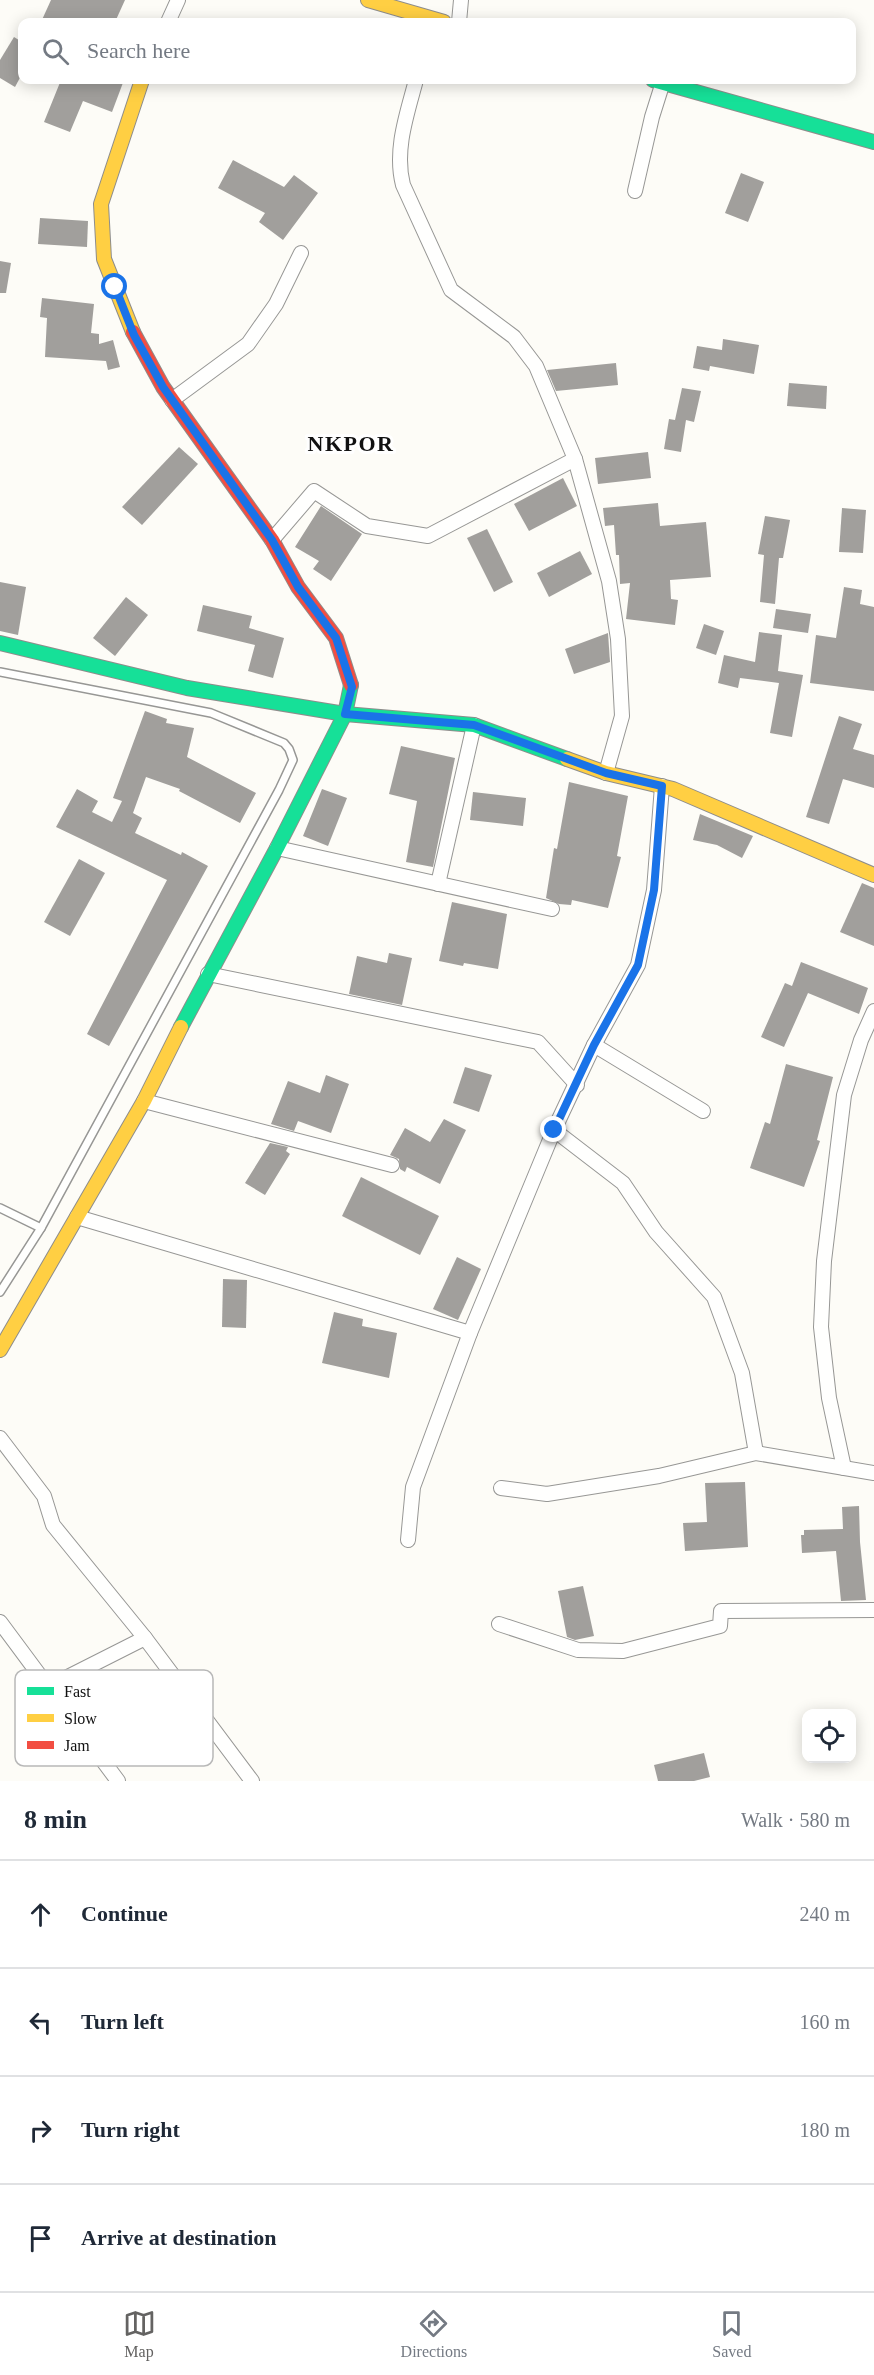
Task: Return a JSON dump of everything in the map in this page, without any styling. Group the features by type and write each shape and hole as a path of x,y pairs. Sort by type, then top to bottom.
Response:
{"street":[{"path":"170,18 178,0"},
{"path":"368,0 426,18"},
{"path":"459,18 461,0"},
{"path":"0,1350 144,1101 345,714 352,687 336,638 298,587 272,540 172,400 134,335 104,259 101,204 141,84"},
{"path":"415,84 399,149 398,168 403,185 451,290 514,337 536,366 575,459 609,581 618,639 622,716 606,773"},
{"path":"635,191 658,84"},
{"path":"669,84 874,142"},
{"path":"172,400 248,344 276,304 301,253"},
{"path":"272,540 314,491 367,526 428,536 575,459"},
{"path":"0,643 187,688 345,714 474,725 606,773 673,789 874,875"},
{"path":"438,884 474,725"},
{"path":"408,1540 413,1487 471,1333 554,1130 594,1045 638,965 654,890 662,786"},
{"path":"277,848 552,909"},
{"path":"208,974 538,1042 577,1085"},
{"path":"844,1468 829,1398 821,1327 824,1260 844,1095 861,1040 874,1011"},
{"path":"594,1045 703,1111"},
{"path":"144,1101 392,1165"},
{"path":"554,1130 623,1183 656,1232 714,1297 742,1373 756,1454"},
{"path":"77,1218 471,1333"},
{"path":"0,1438 44,1496 53,1525 169,1670"},
{"path":"501,1488 547,1494 659,1476 756,1454 874,1473"},
{"path":"499,1624 578,1650 622,1651 720,1626 721,1611 874,1610"},
{"path":"0,1622 35,1670"},
{"path":"82,1670 145,1638"},
{"path":"213,1729 252,1781"},
{"path":"107,1766 118,1781"}],"lane":[{"path":"0,672 211,713 284,743 293,760 279,790 41,1228 0,1292"},
{"path":"0,1208 41,1228"}],"building":[{"path":"51,0 125,0 117,18 43,18"},
{"path":"14,37 18,40 18,81 15,87 0,78 0,60"},
{"path":"59,84 122,84 112,112 83,101 70,132 44,122"},
{"path":"233,160 284,187 294,175 318,193 283,240 259,222 265,213 218,188"},
{"path":"741,173 764,182 748,222 725,213"},
{"path":"40,218 88,221 87,247 38,244"},
{"path":"0,261 11,263 6,293 0,293"},
{"path":"42,298 94,304 91,333 99,334 99,344 113,340 120,367 108,370 106,361 45,357 47,318 40,317"},
{"path":"723,339 759,345 754,374 710,366 709,371 693,368 697,346 722,350"},
{"path":"616,363 618,385 556,391 547,370"},
{"path":"789,383 827,386 826,409 787,406"},
{"path":"682,388 701,391 694,422 686,420 681,452 664,449 669,419 675,420"},
{"path":"179,447 198,464 142,525 122,507"},
{"path":"648,452 651,478 598,484 595,458"},
{"path":"563,478 577,506 529,531 514,504"},
{"path":"658,503 660,526 706,522 711,577 670,580 671,599 678,600 675,625 626,619 630,583 620,584 619,555 616,555 614,525 605,526 603,508"},
{"path":"321,506 362,534 331,581 313,569 319,561 295,547"},
{"path":"842,508 866,510 863,553 839,552"},
{"path":"765,516 790,520 783,558 779,558 775,604 760,602 764,555 758,554"},
{"path":"487,529 513,582 494,592 467,538"},
{"path":"580,551 592,574 549,597 537,573"},
{"path":"0,582 26,587 18,635 0,631"},
{"path":"844,587 862,590 860,604 874,607 874,691 810,683 816,635 836,638"},
{"path":"126,597 148,615 115,656 93,638"},
{"path":"203,605 252,616 249,628 284,638 273,678 248,671 255,645 197,631"},
{"path":"776,609 811,614 808,633 773,628"},
{"path":"704,624 724,631 716,655 696,648"},
{"path":"759,632 782,635 778,671 803,675 792,737 770,733 779,683 740,678 738,688 718,683 724,655 755,662"},
{"path":"608,633 610,662 574,674 565,649"},
{"path":"145,711 167,719 166,723 194,728 187,757 256,793 240,823 179,791 180,789 146,777 133,813 142,818 135,833 181,855 182,852 208,866 109,1046 87,1034 167,880 56,827 77,789 98,801 92,812 112,822 122,801 113,798"},
{"path":"839,716 862,724 853,749 874,755 874,788 843,779 829,824 806,817"},
{"path":"401,746 455,758 433,867 406,862 417,801 389,794"},
{"path":"569,782 628,796 617,856 621,857 608,908 572,900 571,905 559,904 546,898 554,848 557,849"},
{"path":"322,789 347,798 328,846 303,836"},
{"path":"473,792 526,798 523,826 470,820"},
{"path":"700,814 753,836 742,858 717,845 693,840"},
{"path":"79,859 105,873 70,936 44,922"},
{"path":"862,883 874,888 874,946 840,932"},
{"path":"452,902 507,914 498,969 439,961"},
{"path":"389,953 412,958 402,1005 349,994 357,956 387,963"},
{"path":"801,962 868,988 859,1014 808,993 784,1047 761,1037 785,983 792,986"},
{"path":"786,1064 833,1077 817,1140 820,1141 804,1187 750,1168 765,1122 770,1124"},
{"path":"465,1067 492,1075 479,1112 453,1103"},
{"path":"326,1075 349,1084 331,1133 298,1121 294,1131 271,1124 288,1081 320,1093"},
{"path":"444,1119 466,1130 440,1184 407,1167 405,1172 400,1169 399,1159 390,1155 405,1128 430,1142"},
{"path":"270,1143 288,1147 286,1151 290,1154 265,1195 245,1183"},
{"path":"361,1177 439,1216 420,1255 342,1216"},
{"path":"457,1257 481,1269 458,1320 433,1309"},
{"path":"223,1279 247,1280 246,1328 222,1327"},
{"path":"334,1312 363,1319 362,1326 397,1333 389,1378 322,1363"},
{"path":"745,1482 748,1547 685,1551 683,1523 707,1522 705,1483"},
{"path":"859,1506 866,1600 841,1601 836,1551 802,1553 801,1535 804,1535 804,1530 843,1529 842,1507"},
{"path":"583,1586 594,1636 575,1640 567,1637 558,1591"},
{"path":"704,1753 710,1777 694,1781 658,1781 654,1765"}],"traffic: fast":[{"path":"667,84 874,142"},
{"path":"0,643 187,688 345,714 474,725 567,759"},
{"path":"181,1027 277,848 345,714 351,685"}],"traffic: slow":[{"path":"368,0 430,18"},
{"path":"133,332 104,259 101,204 141,84"},
{"path":"567,759 606,773 673,789 874,875"},
{"path":"0,1350 144,1101 181,1027"}],"traffic: jam":[{"path":"133,332 163,387 272,540 298,587 336,638 351,685"}],"district":[{"name":"NKPOR","path":"351,443"}],"route":[{"path":"115,287 134,335 163,387 272,540 298,587 336,638 352,687 345,714 474,725 606,773 662,786 654,890 638,965 594,1045 554,1130"}]}
